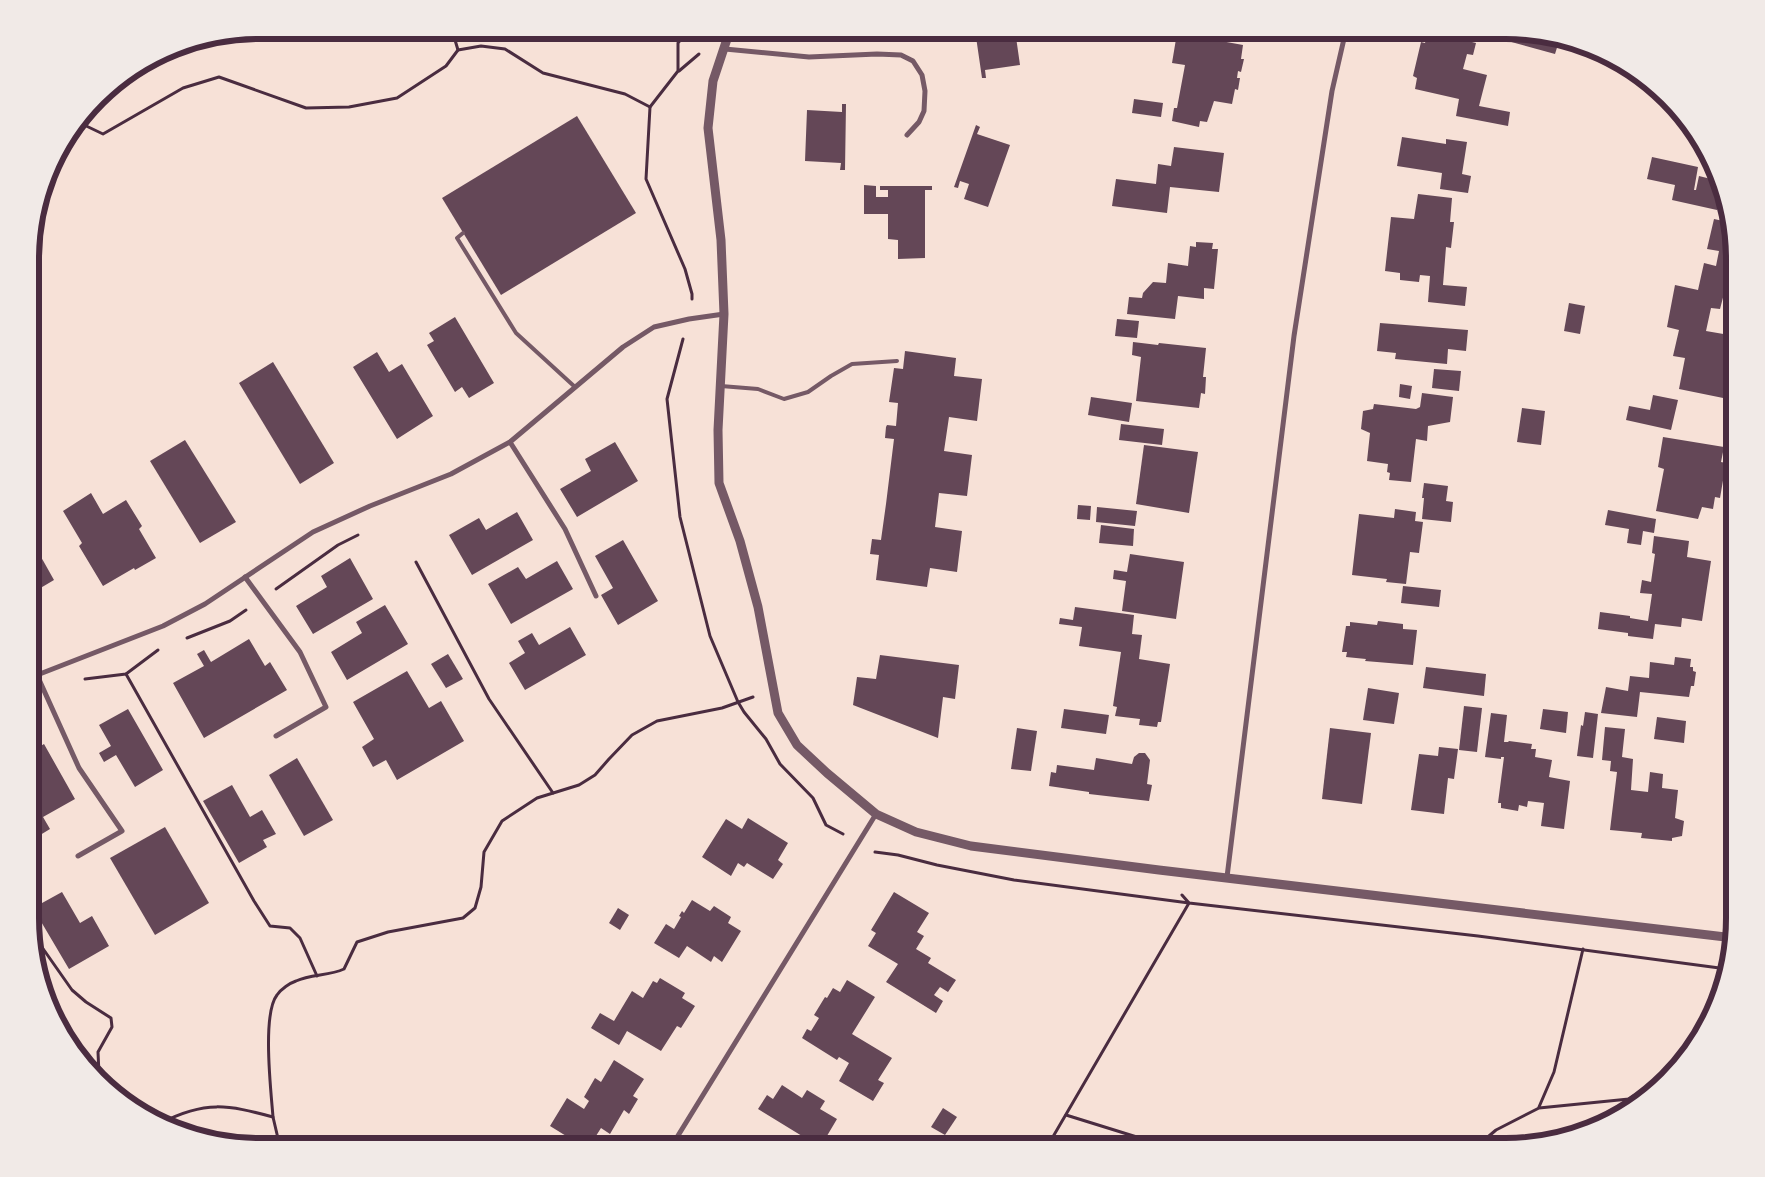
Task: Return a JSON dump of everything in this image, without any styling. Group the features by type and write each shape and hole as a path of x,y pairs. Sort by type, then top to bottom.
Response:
{"street":[{"path":"728,39 713,81 708,128 721,240 724,314 718,430 719,483 740,541 758,607 778,713 797,746 827,774 876,814 916,832 970,846 1725,937"},
{"path":"1226,877 1294,336 1332,91 1344,39"},
{"path":"725,49 809,57 902,55 913,61 922,75 925,91 924,111 919,122 907,135"},
{"path":"39,674 163,626 205,604 313,532 370,506 451,474 510,442 623,347 654,328 689,319 724,314"},
{"path":"510,442 565,528 596,596"},
{"path":"245,577 300,652 326,707 276,736"},
{"path":"39,686 79,768 122,831 78,856"},
{"path":"677,1138 876,814"}],"lane":[{"path":"463,233 456,238 516,333 575,387"},
{"path":"720,386 758,389 784,400 808,392 852,364 897,361"}],"path":[{"path":"455,39 458,50"},
{"path":"681,39 678,43 678,71 650,107 646,180 685,269 692,294 689,319 667,399 680,517 710,636 738,702"},
{"path":"84,125 103,134 184,88 219,77 306,108 350,107 397,98 446,66 458,50 480,46 504,49 542,73 625,94 650,107"},
{"path":"416,562 489,699 553,793"},
{"path":"126,674 254,901 270,926 290,928 300,938 317,976"},
{"path":"278,1138 273,1116 269,1068 270,1015 272,1004 277,994 296,980 334,973 344,969 357,942 366,938 463,918 475,908 481,887 484,852 502,821 537,798 579,785 595,775 632,736 657,722 722,708 755,696"},
{"path":"1160,870 1189,903 1478,936 1720,968"},
{"path":"1052,1138 1189,903"},
{"path":"41,946 72,990 86,1002 111,1018 112,1027 98,1052 99,1069"},
{"path":"1539,1108 1554,1072 1583,949"},
{"path":"1486,1138 1496,1130 1539,1108 1629,1099 1648,1087"},
{"path":"169,1120 193,1109 216,1106 235,1107 273,1116"},
{"path":"1066,1115 1140,1138"}],"building":[{"path":"976,39 1016,39 1020,65 985,70 986,78 982,78"},
{"path":"1176,39 1210,39 1243,45 1241,59 1244,59 1241,72 1238,71 1237,78 1240,78 1238,90 1235,89 1232,104 1214,101 1207,122 1200,121 1199,127 1172,121 1174,108 1177,108 1185,65 1172,63"},
{"path":"1426,39 1460,39 1476,43 1473,55 1467,54 1463,69 1487,75 1479,106 1510,112 1508,126 1456,116 1459,99 1415,89 1417,78 1413,76 1421,42 1425,43"},
{"path":"1500,39 1521,39 1558,45 1555,54"},
{"path":"1134,99 1163,103 1161,117 1132,113"},
{"path":"842,104 846,104 845,170 840,170 841,163 805,161 807,110 842,112"},
{"path":"577,116 636,213 501,295 442,198"},
{"path":"976,125 980,127 977,134 1010,145 988,207 964,199 969,184 960,181 958,188 954,187"},
{"path":"1402,137 1446,144 1446,139 1467,142 1462,174 1471,176 1468,193 1440,189 1442,173 1397,166"},
{"path":"1174,147 1224,153 1219,192 1170,187 1167,213 1112,206 1116,179 1156,184 1158,164 1171,166"},
{"path":"1652,157 1698,167 1694,190 1696,190 1699,176 1712,179 1719,201 1717,210 1672,200 1675,185 1647,179"},
{"path":"864,185 876,186 876,197 888,197 888,190 880,190 880,186 932,186 932,190 925,190 925,258 898,259 898,240 888,239 888,214 864,214"},
{"path":"1418,194 1452,198 1450,222 1454,222 1451,248 1446,247 1443,285 1467,287 1465,306 1428,302 1430,276 1420,275 1419,282 1400,280 1400,273 1385,271 1391,217 1414,219"},
{"path":"1714,219 1723,221 1726,244 1726,286 1720,309 1711,308 1706,331 1726,334 1726,399 1679,389 1685,358 1673,356 1679,330 1667,327 1675,285 1698,290 1704,263 1716,266 1719,251 1707,249"},
{"path":"1196,242 1213,243 1212,249 1218,249 1214,289 1204,288 1204,299 1178,296 1175,319 1127,314 1129,297 1142,298 1143,293 1153,282 1166,283 1168,263 1188,266 1190,246 1196,247"},
{"path":"1569,303 1585,306 1580,334 1564,331"},
{"path":"455,317 494,383 469,398 462,387 455,392 427,345 434,341 429,333"},
{"path":"1117,319 1139,321 1137,338 1115,336"},
{"path":"1380,323 1468,330 1466,351 1448,349 1447,364 1395,359 1396,353 1377,351"},
{"path":"1133,342 1206,348 1203,377 1206,377 1205,394 1201,393 1199,408 1136,401 1141,357 1132,355"},
{"path":"905,351 956,358 954,376 982,379 977,421 949,417 944,451 972,455 967,496 939,493 935,527 962,531 957,572 930,568 927,587 876,580 879,555 870,554 872,539 881,540 894,439 885,438 886,427 887,425 896,426 898,403 889,402 894,368 903,369"},
{"path":"377,352 389,372 402,364 433,416 397,439 353,367"},
{"path":"273,362 334,463 300,484 239,383"},
{"path":"1434,369 1461,371 1459,391 1432,388"},
{"path":"1400,384 1412,386 1410,399 1399,397"},
{"path":"1422,393 1453,397 1450,422 1428,426 1427,441 1416,439 1411,482 1389,480 1388,464 1367,461 1370,433 1361,429 1363,411 1373,409 1374,404 1416,409 1420,407"},
{"path":"1653,395 1678,400 1671,430 1626,420 1629,406 1650,410"},
{"path":"1091,397 1132,403 1129,422 1088,415"},
{"path":"1522,408 1545,411 1541,445 1517,442"},
{"path":"1121,424 1164,429 1162,445 1119,440"},
{"path":"1663,437 1724,447 1721,462 1726,463 1720,498 1715,497 1713,509 1702,507 1698,519 1656,511 1664,469 1658,467"},
{"path":"185,440 236,522 200,543 150,461"},
{"path":"615,442 638,481 577,517 560,489 591,471 585,459"},
{"path":"1144,445 1198,452 1189,513 1136,504"},
{"path":"1424,483 1448,486 1446,501 1453,502 1451,522 1422,519"},
{"path":"91,493 103,514 126,500 142,526 139,529 156,558 103,586 79,546 82,543 63,511"},
{"path":"1078,505 1091,506 1090,520 1077,519"},
{"path":"1097,507 1137,511 1135,526 1096,522"},
{"path":"1395,509 1416,512 1415,521 1423,522 1419,553 1410,552 1406,584 1386,582 1387,579 1352,575 1359,514 1394,518"},
{"path":"1608,510 1656,519 1654,533 1643,531 1641,545 1627,543 1629,529 1605,525"},
{"path":"517,512 533,540 472,575 449,535 479,518 486,530"},
{"path":"1101,525 1134,529 1133,546 1099,543"},
{"path":"1654,536 1689,541 1687,557 1711,561 1702,621 1682,618 1681,627 1655,624 1653,639 1628,636 1628,633 1598,629 1600,612 1630,616 1630,618 1648,621 1652,594 1640,593 1642,580 1651,582 1655,554 1652,553"},
{"path":"623,540 658,601 618,625 601,595 613,588 595,556"},
{"path":"39,553 54,580 39,589"},
{"path":"1130,554 1184,562 1176,619 1122,611 1126,581 1113,579 1114,570 1127,572"},
{"path":"350,558 373,599 313,634 296,606 327,587 321,576"},
{"path":"557,561 573,589 511,624 488,584 518,567 526,579"},
{"path":"1403,586 1441,590 1439,607 1401,603"},
{"path":"385,605 408,644 347,680 331,652 362,633 356,622"},
{"path":"1075,607 1134,615 1132,634 1142,635 1139,659 1170,664 1161,722 1158,722 1157,727 1139,725 1140,719 1115,716 1117,707 1113,706 1121,652 1079,646 1082,627 1059,624 1060,618 1073,620"},
{"path":"1378,621 1403,624 1403,629 1417,630 1413,665 1365,661 1366,659 1346,657 1347,652 1342,652 1346,626 1350,626 1350,622 1377,625"},
{"path":"570,627 586,655 525,690 509,663 525,653 518,641 532,633 539,645"},
{"path":"249,639 265,666 270,662 287,690 204,738 173,683 204,666 197,654 204,650 211,662"},
{"path":"448,654 463,679 446,688 431,664"},
{"path":"880,655 959,665 955,699 943,697 938,738 853,705 857,677 876,679"},
{"path":"1675,657 1691,659 1690,667 1693,667 1693,671 1696,672 1694,686 1691,686 1689,697 1640,692 1637,717 1601,713 1606,687 1628,691 1630,676 1649,678 1650,662 1674,665"},
{"path":"1426,667 1486,674 1484,696 1423,688"},
{"path":"407,671 429,708 441,701 464,741 397,780 386,760 373,767 362,747 374,739 353,702"},
{"path":"1368,688 1399,693 1394,724 1363,720"},
{"path":"1464,706 1482,708 1477,752 1459,750"},
{"path":"128,709 163,770 135,787 116,755 104,762 99,753 111,746 99,725"},
{"path":"1064,709 1109,715 1106,734 1061,728"},
{"path":"1543,709 1568,712 1566,733 1540,729"},
{"path":"1585,712 1598,714 1593,758 1577,756 1581,725 1583,726"},
{"path":"1491,713 1507,715 1504,742 1532,744 1531,749 1536,749 1535,757 1552,760 1549,777 1570,781 1564,829 1541,826 1544,803 1528,801 1527,807 1519,805 1518,811 1501,808 1501,803 1498,803 1504,757 1501,757 1501,759 1485,757"},
{"path":"1657,717 1686,721 1684,743 1654,739"},
{"path":"1605,727 1625,729 1622,757 1633,759 1631,790 1648,792 1650,772 1663,774 1662,788 1678,790 1675,818 1684,821 1682,836 1672,838 1672,841 1641,838 1642,833 1610,830 1617,772 1610,771 1611,761 1602,760"},
{"path":"1017,728 1037,731 1031,771 1011,769"},
{"path":"1330,728 1371,733 1362,804 1322,799"},
{"path":"44,744 75,799 43,817 50,829 39,836 39,747"},
{"path":"1439,747 1458,749 1454,779 1448,778 1444,814 1411,810 1419,754 1438,756"},
{"path":"1139,753 1145,753 1150,760 1147,784 1152,785 1149,801 1089,794 1089,792 1049,786 1051,772 1056,773 1057,765 1094,770 1096,758 1132,764 1134,757"},
{"path":"297,758 333,820 304,836 269,775"},
{"path":"232,785 250,817 262,810 276,834 263,840 267,847 239,863 203,801"},
{"path":"748,818 788,843 778,860 783,864 773,879 747,863 744,867 738,863 731,876 702,857 726,819 742,829"},
{"path":"165,827 209,903 155,935 110,858"},
{"path":"62,892 80,923 92,916 109,946 69,969 39,918 39,905"},
{"path":"894,892 929,913 917,932 924,936 916,949 931,958 928,963 956,980 948,992 940,987 934,995 943,1001 936,1013 886,982 898,964 868,946 876,933 871,930"},
{"path":"692,900 710,911 714,906 731,917 728,923 741,931 722,962 714,956 711,962 687,946 679,958 654,943 666,924 674,929 681,917 679,916 682,911 684,913"},
{"path":"618,908 629,915 620,930 609,923"},
{"path":"660,978 685,993 682,998 695,1006 681,1028 677,1026 661,1051 627,1031 619,1045 591,1028 600,1013 614,1021 632,991 643,998 653,981 657,983"},
{"path":"847,980 875,997 852,1034 892,1058 878,1080 884,1083 873,1101 839,1081 849,1063 839,1057 837,1060 802,1038 807,1029 811,1031 819,1018 814,1015 825,997 827,998 833,988 840,992"},
{"path":"614,1060 644,1079 633,1096 638,1099 629,1114 624,1110 610,1134 601,1128 595,1138 569,1138 550,1126 567,1098 584,1109 589,1101 584,1097 595,1078 601,1082"},
{"path":"782,1085 802,1098 807,1090 825,1101 820,1109 837,1119 826,1138 801,1138 802,1136 758,1109 767,1095 773,1099"},
{"path":"943,1108 957,1117 945,1135 931,1127"}]}
